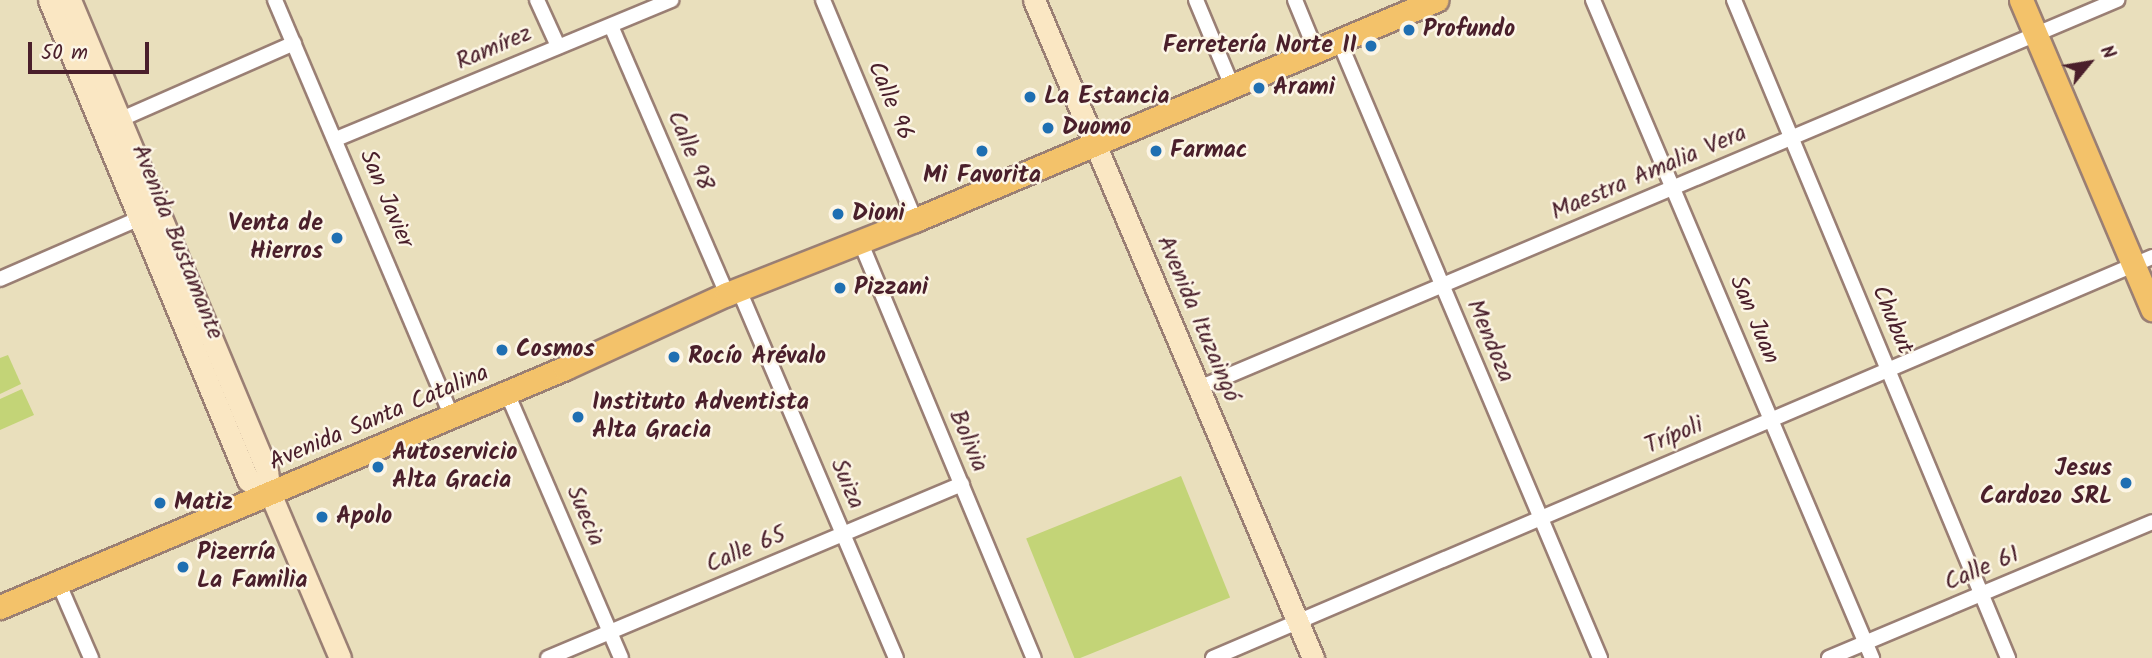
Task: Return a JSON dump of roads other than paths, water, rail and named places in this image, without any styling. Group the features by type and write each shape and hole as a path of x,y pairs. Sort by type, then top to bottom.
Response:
{"main road":[{"name":"Avenida Bustamante","path":"49,0 138,219 224,398"},
{"name":"Avenida Bustamante","path":"69,0 119,120 224,398 248,480 271,493 340,658"},
{"name":"Avenida Ituzaingó","path":"1034,0 1313,658"},
{"name":"Avenida Santa Catalina","path":"0,607 507,393 733,292 915,220 1436,0"},
{"path":"2021,0 2143,261 2152,309"}],"street":[{"name":"San Javier","path":"275,0 452,416"},
{"path":"537,0 558,46"},
{"name":"Ramírez","path":"336,139 671,0"},
{"name":"Calle 96","path":"823,0 915,220"},
{"path":"1196,0 1232,86"},
{"path":"1295,0 1317,51"},
{"name":"San Juan","path":"1593,0 1872,658"},
{"name":"Chubut","path":"1734,0 2008,658"},
{"name":"Maestra Amalia Vera","path":"1199,388 2117,0"},
{"name":"Calle 98","path":"611,26 733,292"},
{"name":"Mendoza","path":"1339,41 1600,658"},
{"path":"119,120 295,43"},
{"path":"0,279 138,219"},
{"name":"Bolivia","path":"860,241 1034,658"},
{"name":"Trípoli","path":"1213,658 2143,261"},
{"name":"Suiza","path":"733,292 896,658"},
{"name":"Suecia","path":"507,393 621,658"},
{"name":"Calle 65","path":"548,658 962,484"},
{"name":"Calle 61","path":"1829,658 2152,522"},
{"path":"58,582 90,658"}],"place":[{"name":"Profundo","path":"1409,30"},
{"name":"Ferretería Norte II","path":"1371,46"},
{"name":"Arami","path":"1259,88"},
{"name":"La Estancia","path":"1030,97"},
{"name":"Duomo","path":"1048,128"},
{"name":"Mi Favorita","path":"982,151"},
{"name":"Farmac","path":"1156,151"},
{"name":"Dioni","path":"838,214"},
{"name":"Venta de Hierros","path":"337,238"},
{"name":"Pizzani","path":"840,288"},
{"name":"Cosmos","path":"502,350"},
{"name":"Rocío Arévalo","path":"674,357"},
{"name":"Instituto Adventista Alta Gracia","path":"578,417"},
{"name":"Autoservicio Alta Gracia","path":"378,467"},
{"name":"Jesus Cardozo SRL","path":"2126,483"},
{"name":"Matiz","path":"160,503"},
{"name":"Apolo","path":"322,517"},
{"name":"Pizerría La Familia","path":"183,567"}]}
